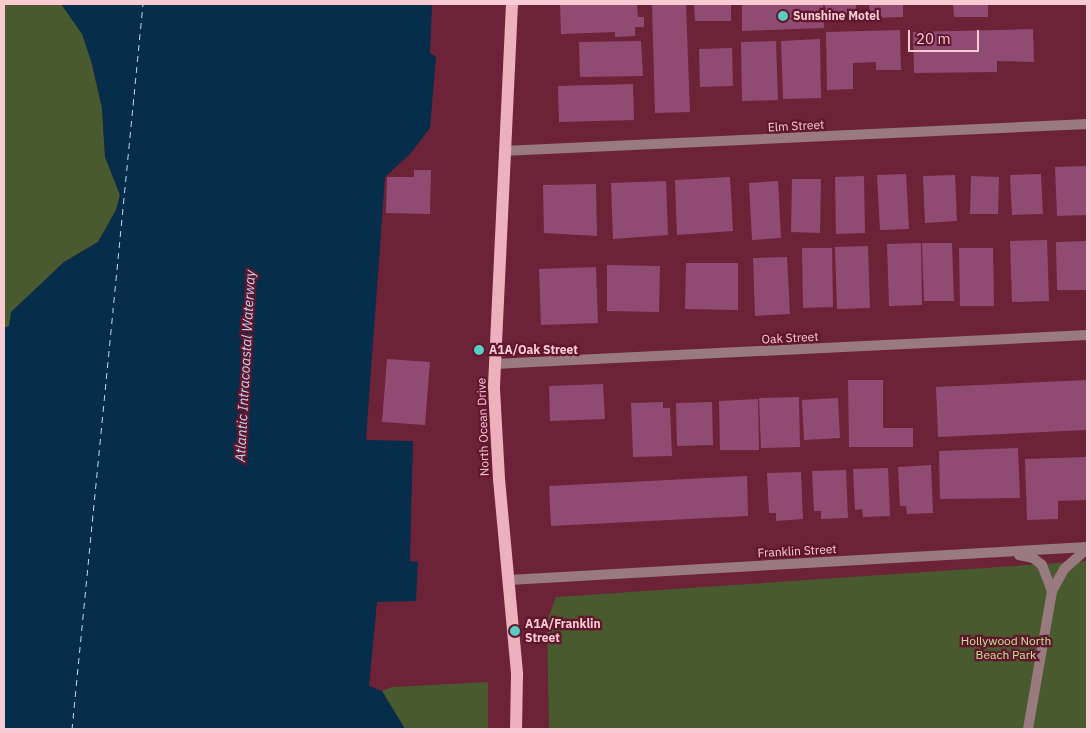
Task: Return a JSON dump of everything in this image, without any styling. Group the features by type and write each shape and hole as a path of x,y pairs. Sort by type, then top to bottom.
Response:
{"main road":[{"name":"North Ocean Drive","path":"512,4 495,364 497,454 517,674 516,729"}],"street":[{"name":"Elm Street","path":"505,151 1087,124"},
{"name":"Oak Street","path":"495,364 1087,335"},
{"name":"Franklin Street","path":"509,580 1087,548"},
{"path":"1028,729 1052,591 1064,569 1087,548"},
{"path":"1003,552 1038,561 1048,576 1052,591"}],"green space":[{"path":"4,4 91,4 91,61 102,108 105,157 120,195 116,210 98,242 64,262 12,312 9,326 4,328"},
{"name":"Hollywood North Beach Park","path":"1087,561 1087,729 549,729 547,621 556,597"},
{"path":"488,682 488,729 405,729 382,691 392,687"}],"water":[{"name":"Atlantic Intracoastal Waterway","path":"61,4 432,4 430,53 436,57 430,128 410,154 385,177 366,440 413,441 410,561 418,562 416,601 377,602 369,686 382,691 405,729 4,729 4,328 9,326 11,312 64,262 98,242 116,210 120,195 105,157 102,108 92,64 82,34"}],"building":[{"path":"560,4 637,4 638,17 644,17 644,27 635,27 635,36 615,37 615,32 561,34"},
{"path":"652,4 686,4 690,112 655,113"},
{"path":"694,4 731,4 731,21 695,21"},
{"name":"Sunshine Motel","path":"742,4 823,4 824,28 742,31"},
{"path":"825,4 856,4 856,19 824,19"},
{"path":"869,4 903,4 903,17 870,18"},
{"path":"953,4 988,4 988,17 954,17"},
{"path":"1033,29 1034,62 997,61 997,72 914,73 913,32"},
{"path":"900,30 901,70 876,70 876,62 853,63 853,89 827,90 826,32"},
{"path":"820,39 821,98 783,99 781,41"},
{"path":"641,41 643,76 580,77 579,42"},
{"path":"776,41 778,100 742,101 741,42"},
{"path":"732,48 733,86 700,87 699,49"},
{"path":"633,84 634,120 559,122 558,86"},
{"path":"1086,166 1087,215 1057,216 1055,167"},
{"path":"414,170 431,170 430,214 386,213 387,177 414,177"},
{"path":"906,174 909,229 880,230 877,175"},
{"path":"1041,174 1043,214 1012,215 1010,175"},
{"path":"955,175 957,221 925,223 923,176"},
{"path":"864,176 865,233 836,234 835,177"},
{"path":"971,176 999,177 998,214 970,214"},
{"path":"730,177 733,231 677,235 675,180"},
{"path":"792,179 821,179 820,233 791,232"},
{"path":"666,181 668,235 613,239 611,183"},
{"path":"778,181 781,238 752,240 749,183"},
{"path":"596,184 597,236 544,233 543,185"},
{"path":"1047,240 1049,301 1012,302 1010,241"},
{"path":"1087,241 1087,290 1057,290 1056,242"},
{"path":"921,243 922,305 889,306 887,244"},
{"path":"922,243 952,243 954,301 924,301"},
{"path":"868,246 870,308 837,309 835,247"},
{"path":"802,248 832,248 833,307 803,308"},
{"path":"959,248 993,248 994,306 960,306"},
{"path":"787,257 790,314 755,316 753,258"},
{"path":"686,263 738,263 738,310 685,309"},
{"path":"607,265 660,266 659,312 607,311"},
{"path":"596,267 598,323 541,325 539,269"},
{"path":"387,359 430,362 425,425 382,422"},
{"path":"848,380 883,380 883,428 913,428 913,447 849,447"},
{"path":"1087,380 1087,430 938,437 936,387"},
{"path":"603,384 605,419 550,421 549,386"},
{"path":"799,397 800,447 761,448 759,398"},
{"path":"838,398 840,438 804,440 802,400"},
{"path":"758,399 759,450 720,450 719,401"},
{"path":"663,402 663,408 670,408 672,456 633,457 631,403"},
{"path":"712,402 713,445 677,446 676,403"},
{"path":"1018,448 1020,498 940,499 939,451"},
{"path":"1087,457 1087,500 1058,501 1058,519 1027,520 1025,459"},
{"path":"931,465 933,513 907,514 906,506 900,506 898,467"},
{"path":"888,468 890,516 863,517 862,509 855,510 853,469"},
{"path":"846,470 848,518 821,519 821,511 814,511 812,471"},
{"path":"801,472 803,519 776,521 776,513 769,513 767,473"},
{"path":"747,476 748,516 551,526 549,486"}],"ferry route":[{"path":"72,729 143,4"}],"place":[{"name":"Sunshine Motel","path":"783,16"},
{"name":"A1A/Oak Street","path":"479,350"},
{"name":"A1A/Franklin Street","path":"515,631"}]}
